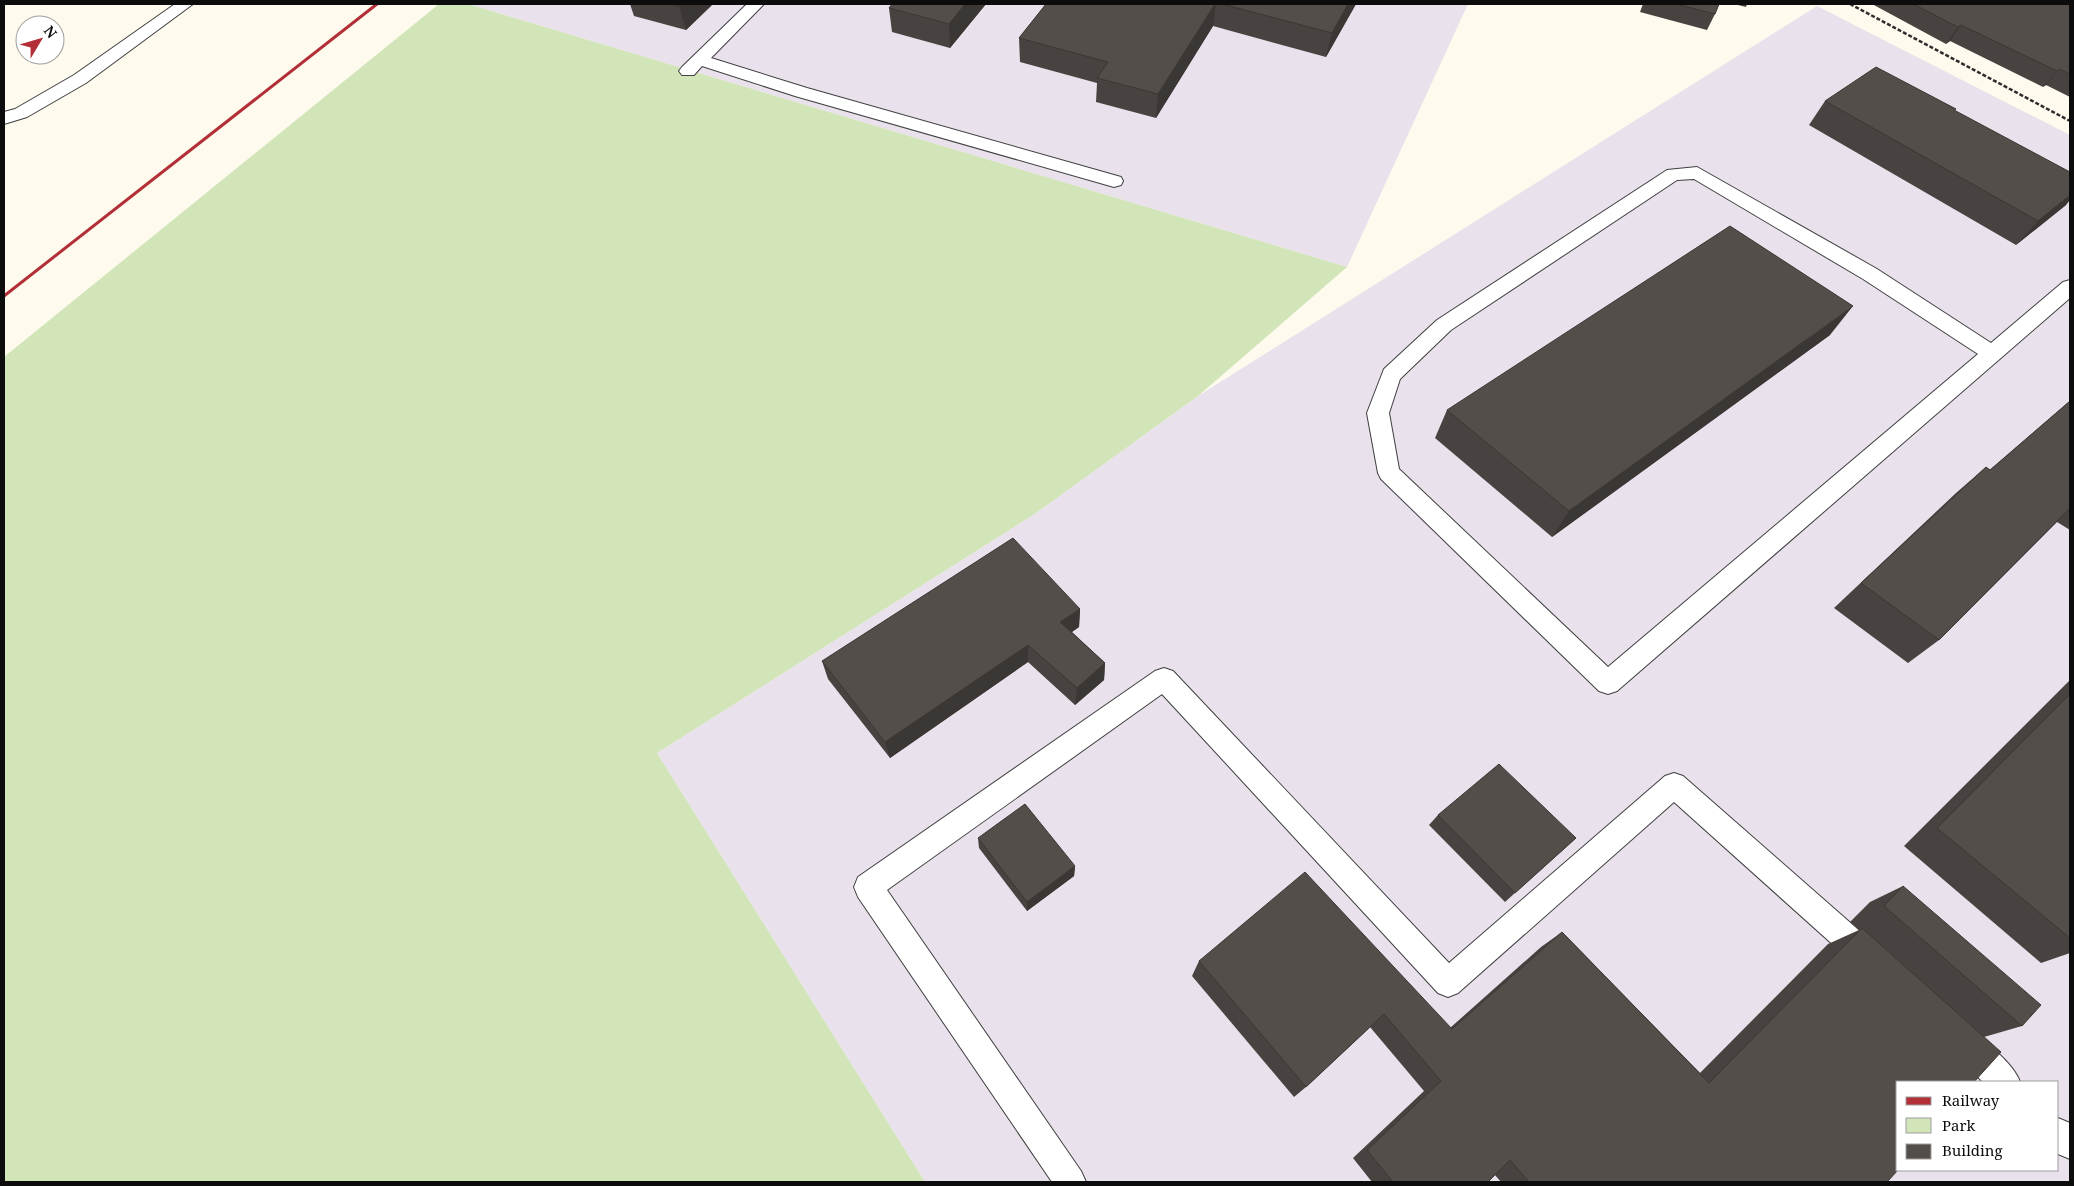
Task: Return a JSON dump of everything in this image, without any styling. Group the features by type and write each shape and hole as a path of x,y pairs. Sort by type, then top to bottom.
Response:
{"lane":[{"path":"4,118 21,113 80,79 185,4"},
{"path":"756,4 694,66 800,92 1114,181"},
{"path":"1993,354 1870,274 1697,173 1673,174 1591,226 1444,326 1391,376 1378,413 1389,473 1608,682 1993,354 2070,287"},
{"path":"1070,1182 868,887 1164,679 1448,983 1674,785 1891,978"},
{"path":"1942,1024 2004,1081"},
{"path":"2059,1134 2070,1144"}],"path":[{"path":"1850,4 2070,121"}],"shaded area":[{"path":"468,4 1468,4 1347,267"},
{"path":"1817,6 2070,135 2070,1182 925,1182 657,753 1036,513 1198,396"}],"green space":[{"path":"439,4 468,4 1347,267 1198,396 1036,513 657,753 925,1182 4,1182 4,357"}],"building":[{"path":"892,4 965,4 949,24 889,8"},
{"path":"1046,4 1215,4 1158,94 1097,78 1108,62 1019,38"},
{"path":"1222,4 1348,4 1332,33"},
{"path":"1676,4 1719,4 1715,14"},
{"path":"1913,4 2070,4 2070,74 2059,69 2057,71 1961,25 1958,27"},
{"path":"1876,67 2070,172 2070,195 2038,221 1825,101"},
{"path":"1730,226 1853,306 1569,511 1447,410"},
{"path":"2070,401 2070,508 1939,640 1861,583 1986,467 1990,470"},
{"path":"1013,538 1080,609 1060,622 1105,663 1077,688 1028,645 885,742 822,661"},
{"path":"2070,694 2070,938 1937,828"},
{"path":"1499,764 1576,838 1515,893 1438,815"},
{"path":"1025,804 1075,866 1027,902 978,838"},
{"path":"1305,872 1452,1029 1562,932 1709,1083 1862,928 2001,1052 1975,1081 1896,1081 1897,1171 1887,1182 1529,1182 1510,1160 1488,1182 1393,1182 1367,1150 1441,1081 1384,1014 1306,1087 1199,961"},
{"path":"1903,886 2041,1005 2022,1026 1884,906"}],"railway":[{"path":"4,296 377,4"}]}
